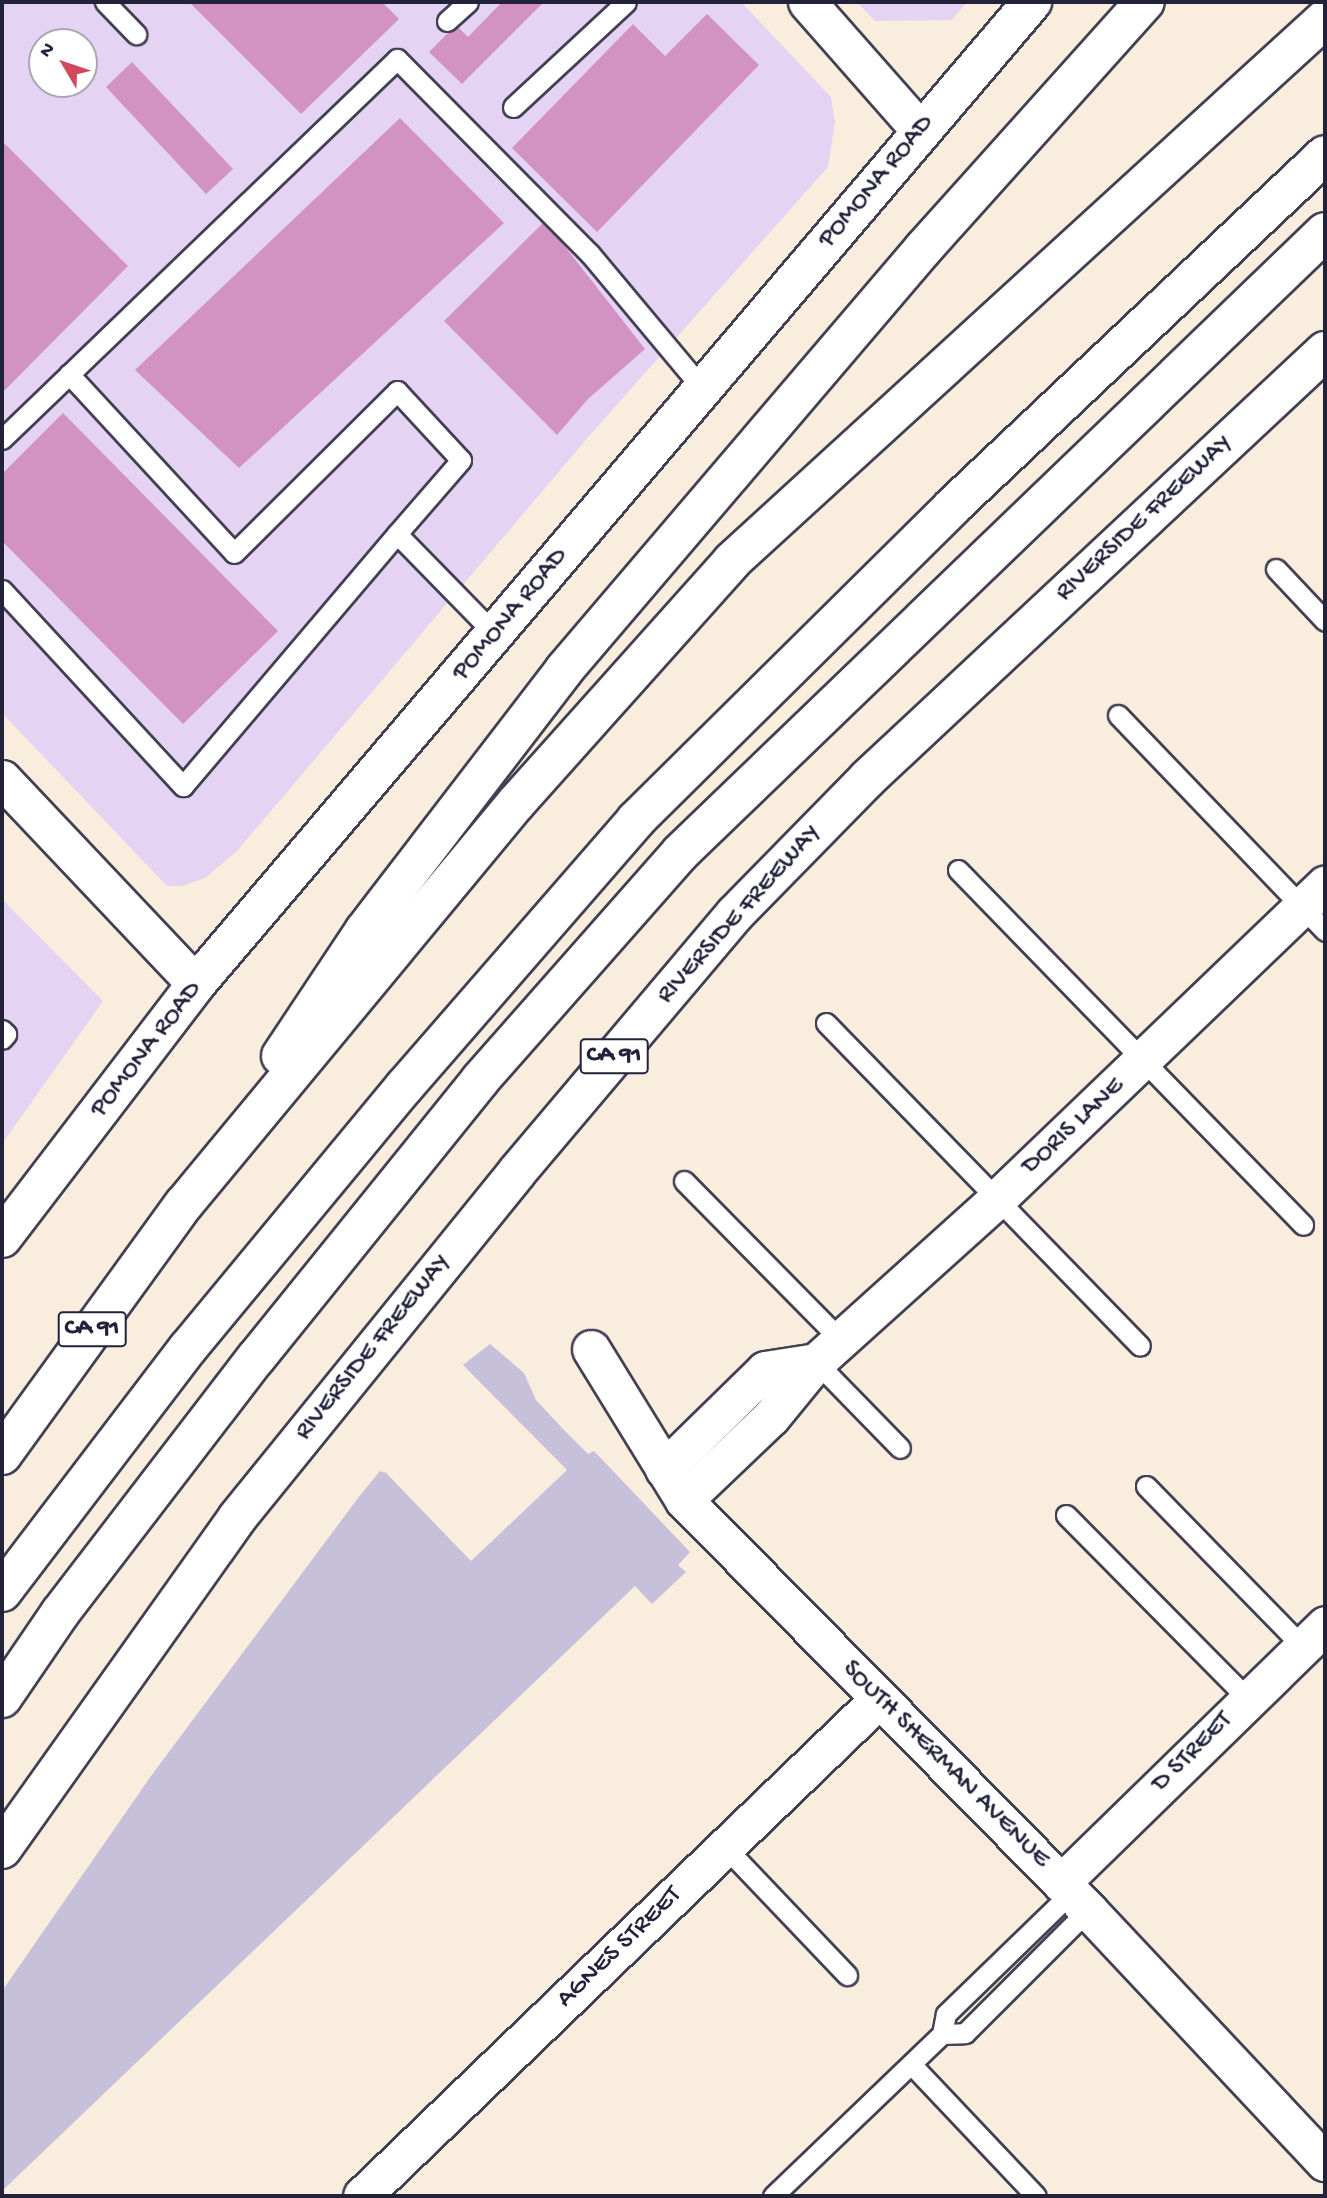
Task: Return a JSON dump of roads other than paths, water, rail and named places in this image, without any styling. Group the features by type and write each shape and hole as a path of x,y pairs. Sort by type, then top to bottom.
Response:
{"main road":[{"name":"POMONA ROAD","path":"2,1238 196,984 704,389 920,130 1032,2"},
{"path":"184,1204 364,930 564,670 923,249 1145,2"},
{"name":"CA 91","path":"2,1455 184,1204 516,803 732,561 1325,19"},
{"path":"2,1592 205,1327 405,1086 636,820 953,506 1325,155"},
{"path":"2,1698 69,1602 265,1348 480,1080 680,853 1325,232"},
{"name":"RIVERSIDE FREEWAY","path":"2,1849 237,1518 517,1172 735,914 867,779 1325,351"}],"street":[{"path":"807,2 920,130"},
{"path":"2,779 196,984"},
{"name":"DORIS LANE","path":"684,1500 771,1417 828,1351 996,1200 1143,1061 1318,907"},
{"name":"SOUTH SHERMAN AVENUE","path":"592,1349 684,1500 1073,1895 1325,2162"},
{"path":"664,1469 765,1370 828,1351"},
{"name":"D STREET","path":"1073,1895 1248,1699 1314,1636"},
{"name":"AGNES STREET","path":"362,2196 879,1699"}],"lane":[{"path":"105,2 136,34"},
{"path":"447,21 468,2"},
{"path":"513,107 626,2"},
{"path":"2,439 397,59 590,254 704,389"},
{"path":"2,590 183,786 461,460 397,391 234,554 69,374"},
{"path":"397,534 495,634"},
{"path":"1276,569 1325,621"},
{"path":"1118,715 1318,907"},
{"path":"958,870 1303,1225"},
{"path":"826,1023 1140,1346"},
{"path":"2,1030 6,1034 2,1038"},
{"path":"684,1181 828,1351 900,1448"},
{"path":"1146,1486 1314,1636"},
{"path":"1066,1515 1248,1699"},
{"path":"725,1847 847,1975"},
{"path":"773,2196 943,2034 946,2014 1073,1895"},
{"path":"912,2065 1036,2196"}]}
